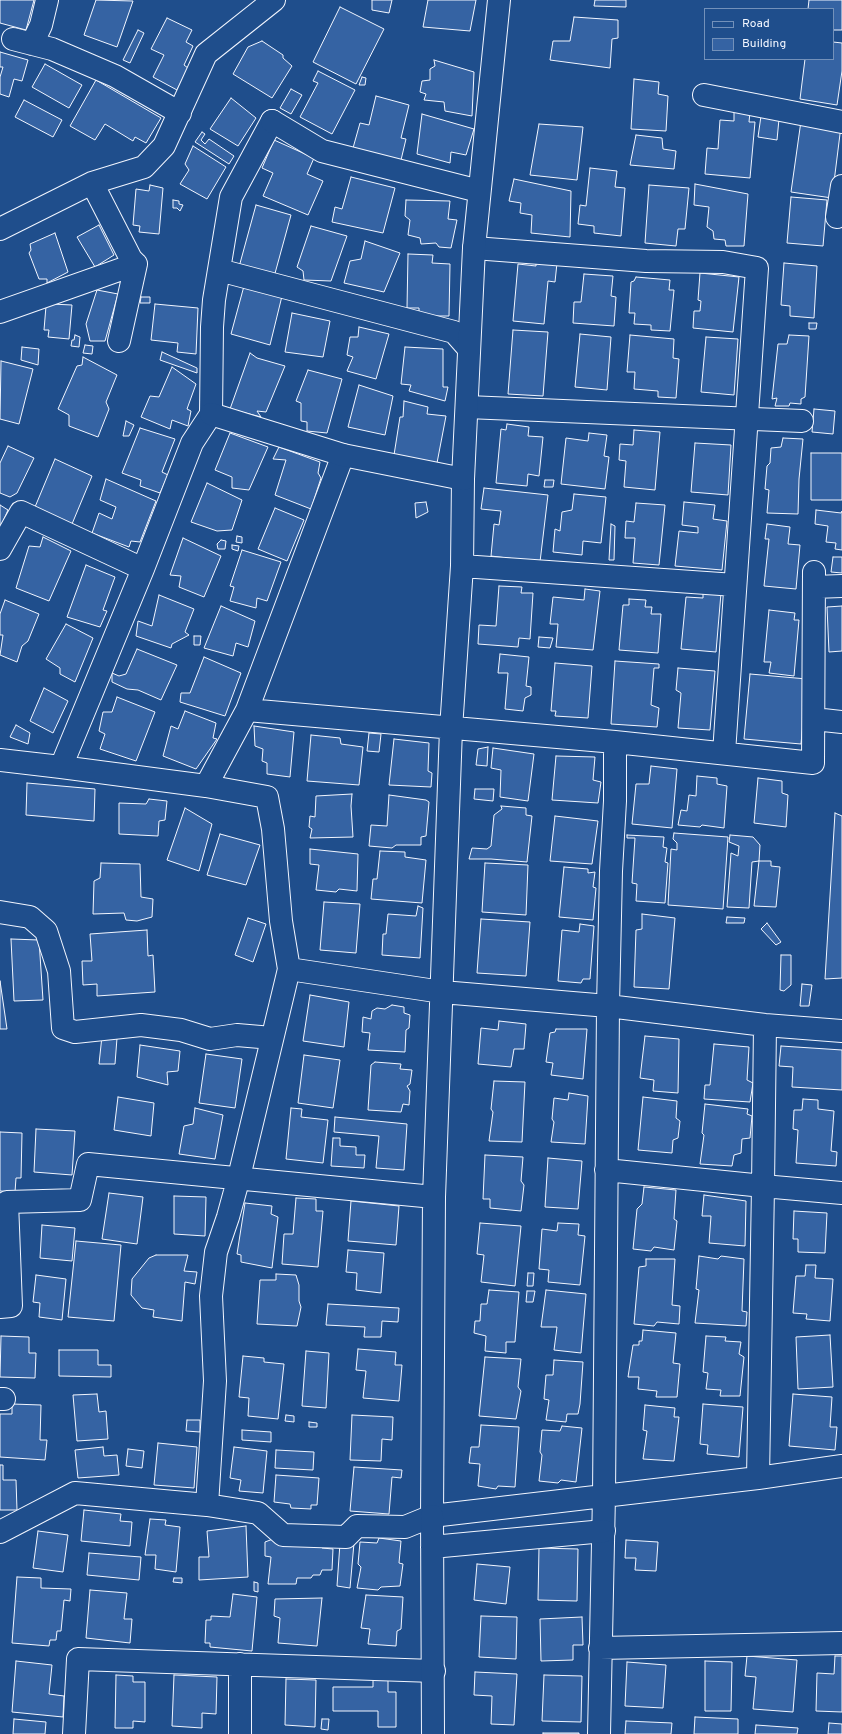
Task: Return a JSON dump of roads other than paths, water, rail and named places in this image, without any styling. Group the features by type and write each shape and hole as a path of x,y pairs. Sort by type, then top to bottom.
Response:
{"street":[{"path":"47,0 40,25 23,41 52,49 115,76 180,113"},
{"path":"0,229 92,183 144,167 164,146 206,54 274,0"},
{"path":"433,1734 434,1671 432,1516 434,1197 451,729 462,566 463,479 474,248 499,0"},
{"path":"704,95 842,122"},
{"path":"61,767 143,569 192,443 211,414 212,327 219,270 231,197 272,121 322,151 479,191"},
{"path":"92,183 131,259 136,264"},
{"path":"837,217 842,186"},
{"path":"474,248 646,261 722,262 757,268 748,419 724,753"},
{"path":"0,312 136,264"},
{"path":"119,341 136,264"},
{"path":"219,270 454,332 469,349"},
{"path":"467,407 802,421"},
{"path":"211,414 344,455 463,479"},
{"path":"206,786 247,710 344,455"},
{"path":"0,549 21,512 143,569"},
{"path":"462,566 735,585"},
{"path":"247,710 451,729 615,742 814,763 814,579 842,586"},
{"path":"814,718 842,722"},
{"path":"599,1734 604,1531 608,1006 611,872 615,801 615,742"},
{"path":"0,760 206,786 267,797 273,829 281,921 289,969 239,1177 228,1217 216,1252 211,1296 215,1381 207,1505"},
{"path":"0,912 30,917 46,931 59,971 63,1028 75,1032 142,1025 181,1030 210,1038 237,1035 272,1038"},
{"path":"289,969 442,992 608,1006 765,1025 842,1031"},
{"path":"758,1478 765,1025"},
{"path":"0,1307 11,1306 7,1202 80,1200 88,1164 239,1177 434,1197"},
{"path":"606,1170 842,1193"},
{"path":"0,1532 75,1494 207,1505 258,1514 283,1535 346,1537 357,1526 405,1527 432,1516 758,1478 842,1466"},
{"path":"432,1547 604,1531"},
{"path":"600,1648 842,1643"},
{"path":"74,1734 78,1659 434,1671"},
{"path":"240,1664 240,1734"}]}
